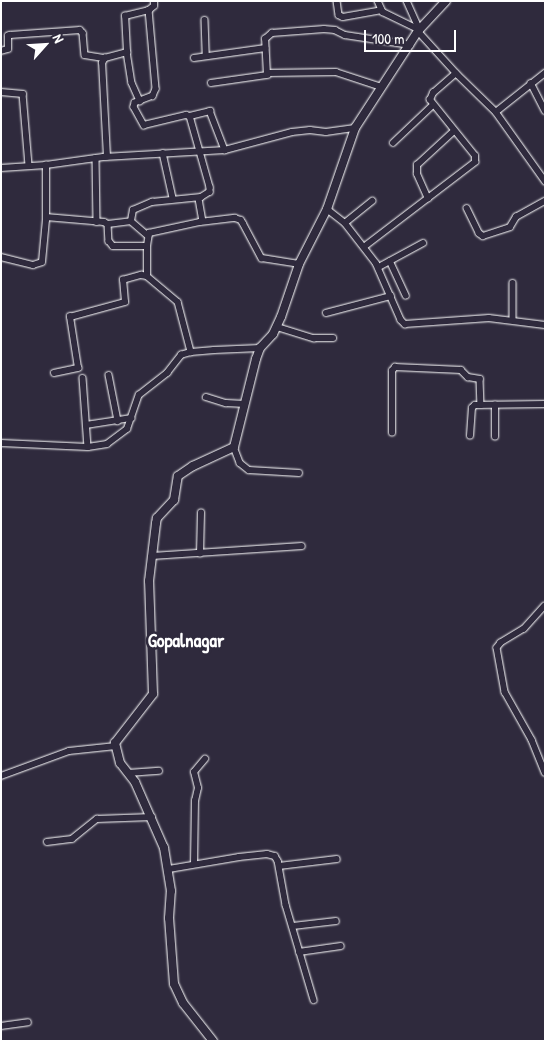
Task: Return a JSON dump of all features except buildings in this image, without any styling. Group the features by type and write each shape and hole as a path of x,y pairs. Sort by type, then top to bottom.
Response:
{"street":[{"path":"140,101 132,83 127,52 125,16 150,10 154,6 154,1"},
{"path":"337,1 339,15 342,17 381,10 419,31"},
{"path":"378,1 381,10"},
{"path":"407,1 419,31 456,73 496,112 544,180"},
{"path":"299,473 249,470 240,463 234,447 260,348 277,327 299,264 327,209 355,128 419,31 446,1"},
{"path":"150,10 156,89 153,96 135,103 134,107 144,125 210,111 224,150"},
{"path":"205,20 206,56"},
{"path":"268,73 265,39 272,33 324,29 335,30 345,35 410,45"},
{"path":"1,52 8,49 10,35 80,30 83,33 86,55 105,58 127,52"},
{"path":"194,58 265,48"},
{"path":"105,58 102,68 107,157"},
{"path":"211,83 264,76 268,73 336,72 382,87"},
{"path":"364,246 475,162 474,156 432,106 430,100 433,93 456,73"},
{"path":"496,112 545,73"},
{"path":"531,83 545,112"},
{"path":"1,92 22,94 29,166"},
{"path":"393,142 432,106"},
{"path":"131,221 134,209 173,198 201,197 210,191 201,151 190,116"},
{"path":"1,168 46,165 107,157 224,150 292,132 310,130 326,132 355,128"},
{"path":"428,199 418,174 417,165 454,131"},
{"path":"163,153 173,198"},
{"path":"96,158 97,222"},
{"path":"1,257 33,265 40,264 46,217 46,165"},
{"path":"201,197 203,221"},
{"path":"467,208 479,233 483,236 510,226 516,217 545,201"},
{"path":"345,223 372,202"},
{"path":"327,209 345,223 379,267 401,320 405,324 452,319 513,320 545,325"},
{"path":"46,217 108,224 131,221 148,236"},
{"path":"147,276 148,236 155,231 203,221 239,218 262,258 299,264"},
{"path":"108,224 109,241 113,246 147,246"},
{"path":"379,267 422,243"},
{"path":"390,261 406,295"},
{"path":"54,374 78,368 70,317 123,304 126,300 123,280 141,275 147,276 178,302 191,352"},
{"path":"512,283 513,320"},
{"path":"326,313 391,296"},
{"path":"277,327 314,338 333,338"},
{"path":"1,443 88,447 104,445 115,440 127,429 139,395 167,373 182,355 191,352 260,348"},
{"path":"392,433 392,371 396,367 461,370 468,377 480,379 481,405"},
{"path":"109,375 118,420"},
{"path":"83,378 88,447"},
{"path":"206,397 226,403 245,404"},
{"path":"470,436 472,408 481,405 545,404"},
{"path":"495,405 495,437"},
{"path":"86,425 131,418"},
{"path":"213,1041 183,1003 174,984 169,869 152,817 135,782 120,764 116,746 118,738 153,694 149,581 156,523 158,518 174,500 178,476 193,466 234,447"},
{"path":"200,554 202,513"},
{"path":"152,556 302,546"},
{"path":"545,606 524,629 501,643 497,648 504,692 532,740 545,773"},
{"path":"1,776 69,751 116,746"},
{"path":"194,864 195,801 198,788 194,772 205,759"},
{"path":"128,773 158,771"},
{"path":"47,842 72,839 95,819 152,817"},
{"path":"169,869 267,854 275,856 299,952 314,1000"},
{"path":"279,866 337,859"},
{"path":"293,926 336,921"},
{"path":"299,952 341,946"},
{"path":"1,1026 28,1022"}],"district":[{"name":"Gopalnagar","path":"186,641"}]}
